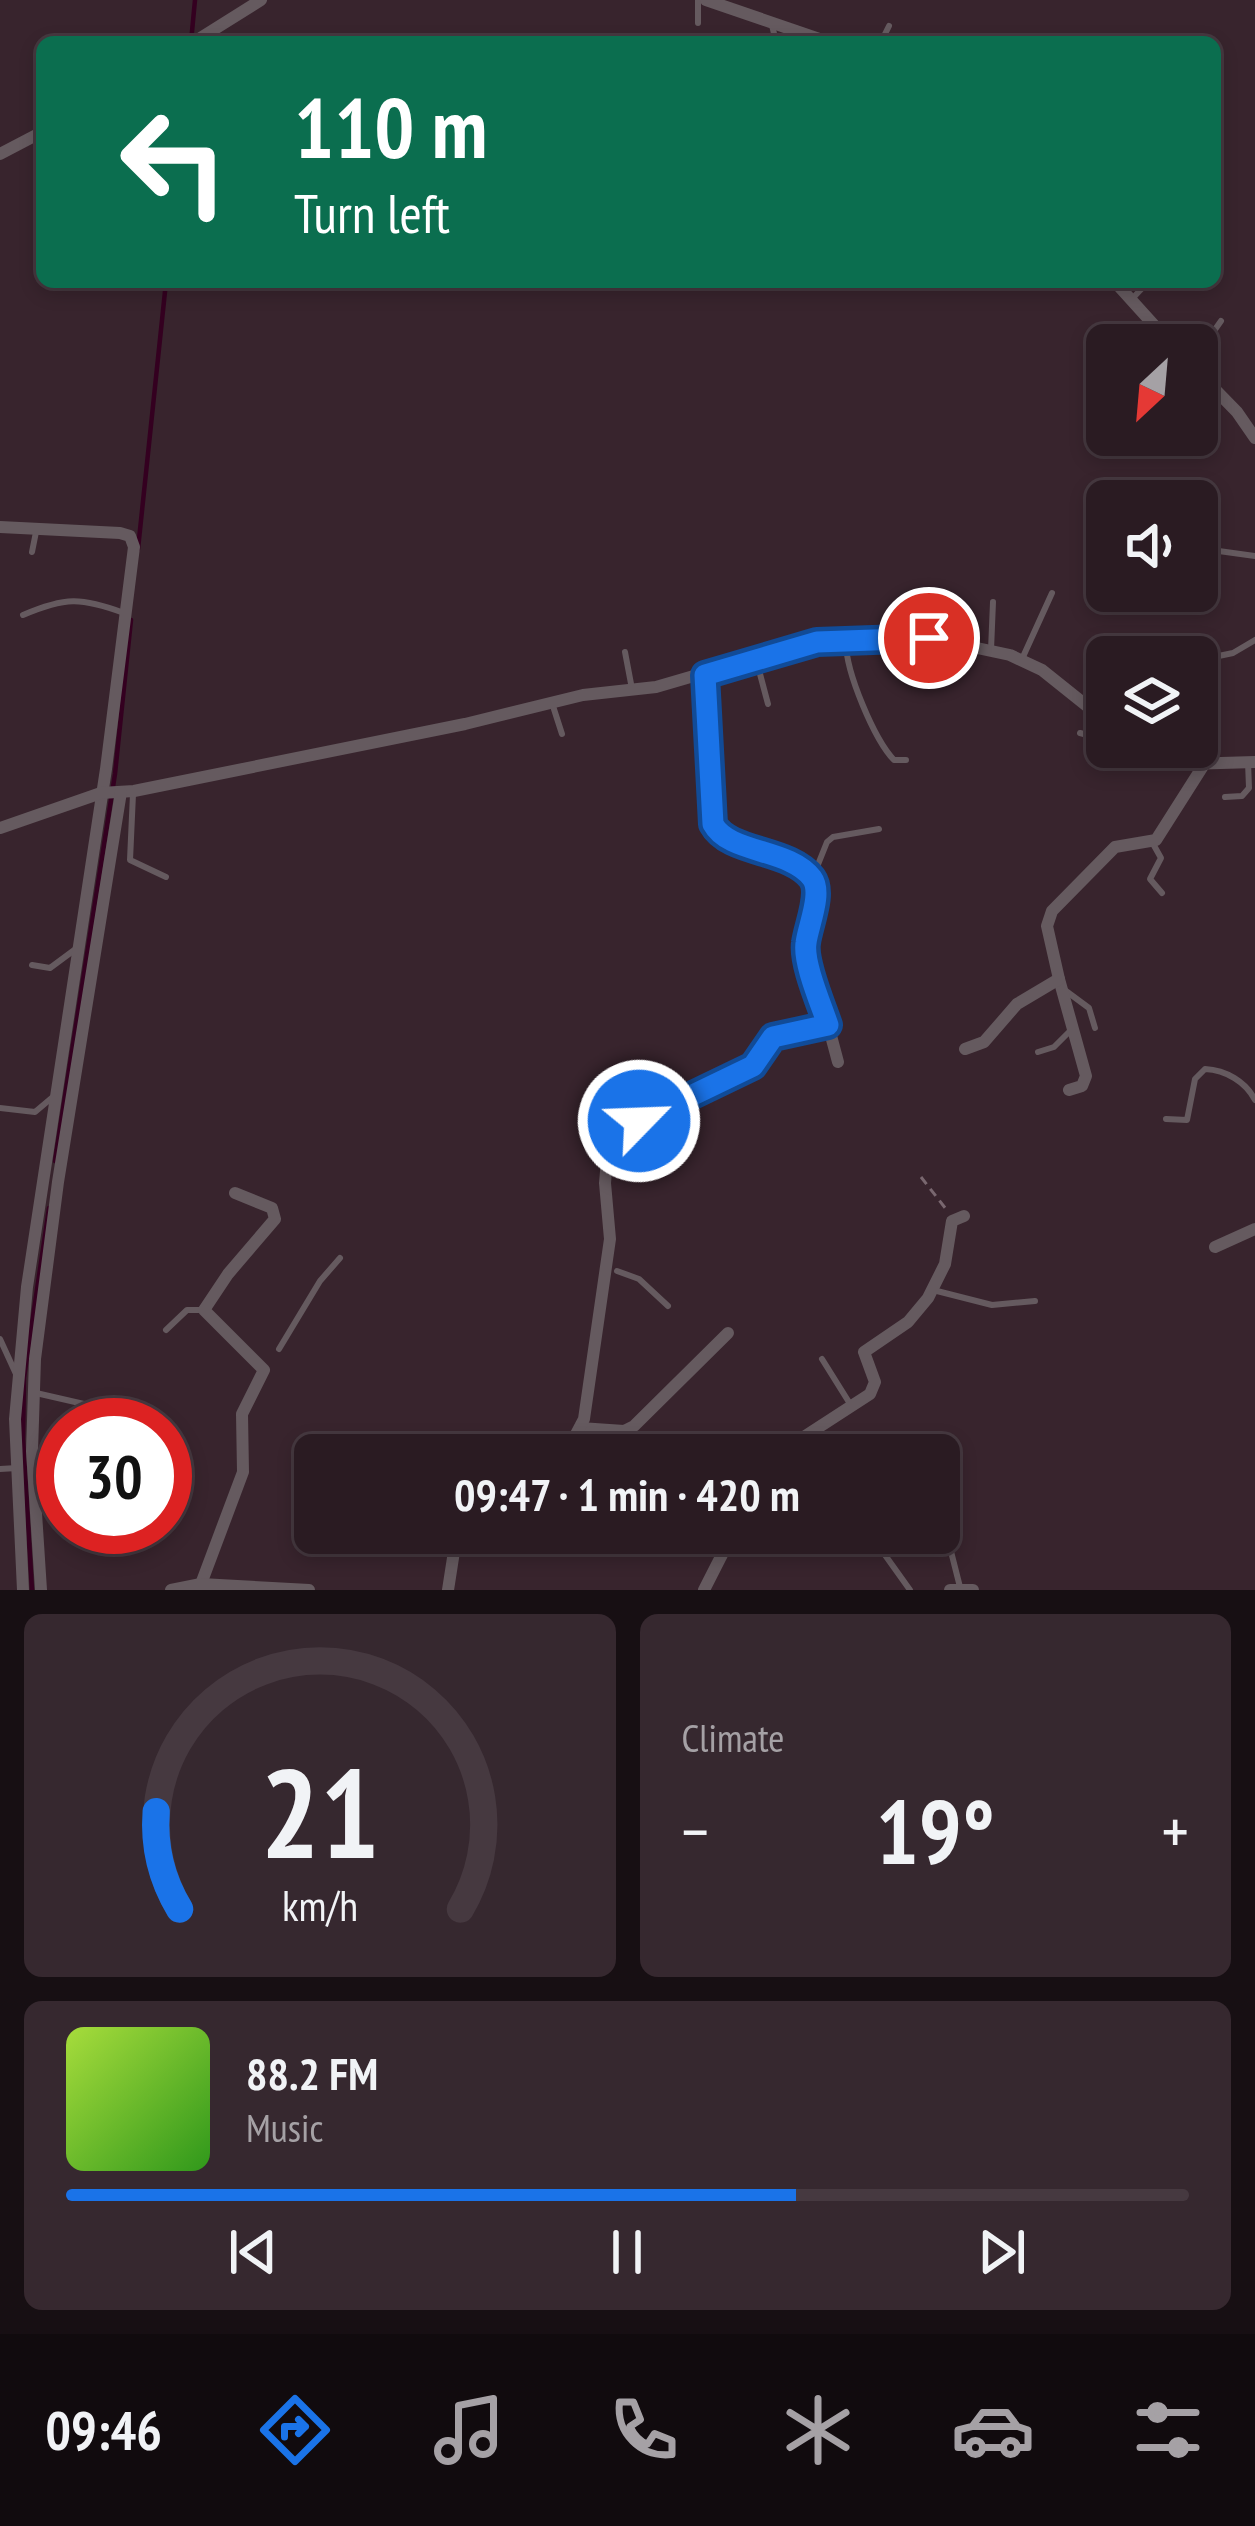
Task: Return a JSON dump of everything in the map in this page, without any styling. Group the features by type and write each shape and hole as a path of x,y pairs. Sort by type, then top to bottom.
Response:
{"street":[{"path":"205,36 261,0"},
{"path":"702,0 748,8 812,36"},
{"path":"0,154 36,135"},
{"path":"1119,288 1152,324"},
{"path":"1218,393 1255,438"},
{"path":"0,527 130,536 134,547 124,614 116,792 58,1182 33,1392 41,1590"},
{"path":"0,828 116,792 705,675 800,645 846,639 929,638 991,650 1042,670 1086,707"},
{"path":"705,675 710,789 717,832 773,854 812,878 816,892 805,958 838,1061"},
{"path":"1218,765 1252,762"},
{"path":"1069,1090 1082,1086 1086,1076 1047,926 1052,911 1115,847 1152,842 1202,768"},
{"path":"23,1590 18,1377 27,1287 80,947 116,792"},
{"path":"965,1049 990,1037 1017,1004 1061,983"},
{"path":"577,1434 612,1269 605,1183 609,1136 753,1066 773,1037 828,1025"},
{"path":"201,1584 243,1472 242,1414 268,1364 263,1365 203,1310 275,1219 272,1208 235,1193"},
{"path":"810,1434 874,1388 864,1352 908,1322 932,1290 959,1218"},
{"path":"1215,1247 1255,1229"},
{"path":"580,1428 624,1431 634,1426 728,1333"},
{"path":"448,1590 454,1554"},
{"path":"704,1590 722,1554"},
{"path":"171,1590 201,1584 309,1590"}],"lane":[{"path":"698,23 702,0"},
{"path":"771,22 774,36"},
{"path":"884,36 889,26"},
{"path":"1130,301 1142,288"},
{"path":"1218,325 1221,321"},
{"path":"32,552 36,529"},
{"path":"1218,551 1255,556"},
{"path":"1022,659 1052,592"},
{"path":"22,615 59,600 124,614"},
{"path":"991,650 993,602"},
{"path":"846,639 848,663 881,744 894,760 905,760"},
{"path":"868,639 894,658"},
{"path":"1218,656 1255,640"},
{"path":"625,652 632,689"},
{"path":"756,659 768,704"},
{"path":"552,703 562,734"},
{"path":"1080,733 1086,734"},
{"path":"1225,797 1246,792 1252,762"},
{"path":"116,792 130,860 166,878"},
{"path":"812,878 833,837 879,829"},
{"path":"1152,842 1161,858 1150,879 1162,893"},
{"path":"32,965 50,968 80,947"},
{"path":"1061,983 1087,1005 1096,1028"},
{"path":"1038,1052 1054,1047 1075,1027"},
{"path":"1166,1119 1187,1120 1195,1079 1205,1069 1228,1074 1255,1100"},
{"path":"0,1108 35,1112 56,1093"},
{"path":"279,1349 320,1281 340,1258"},
{"path":"612,1269 639,1279 668,1306"},
{"path":"932,1290 992,1305 1035,1301"},
{"path":"166,1330 187,1310 203,1310"},
{"path":"0,1340 18,1377"},
{"path":"822,1359 853,1407"},
{"path":"33,1392 59,1398"},
{"path":"0,1469 17,1468"},
{"path":"954,1554 961,1589"},
{"path":"885,1555 910,1590"}],"path":[{"path":"921,1178 959,1218"}],"waterway":[{"path":"192,36 195,0"},
{"path":"138,549 165,288"},
{"path":"55,1161 115,774 131,620"},
{"path":"32,1590 24,1378 49,1208"}],"route":[{"path":"639,1121 753,1066 773,1037 828,1025 805,958 816,892 812,878 773,854 724,838 713,824 705,675 817,642 929,638"}]}
